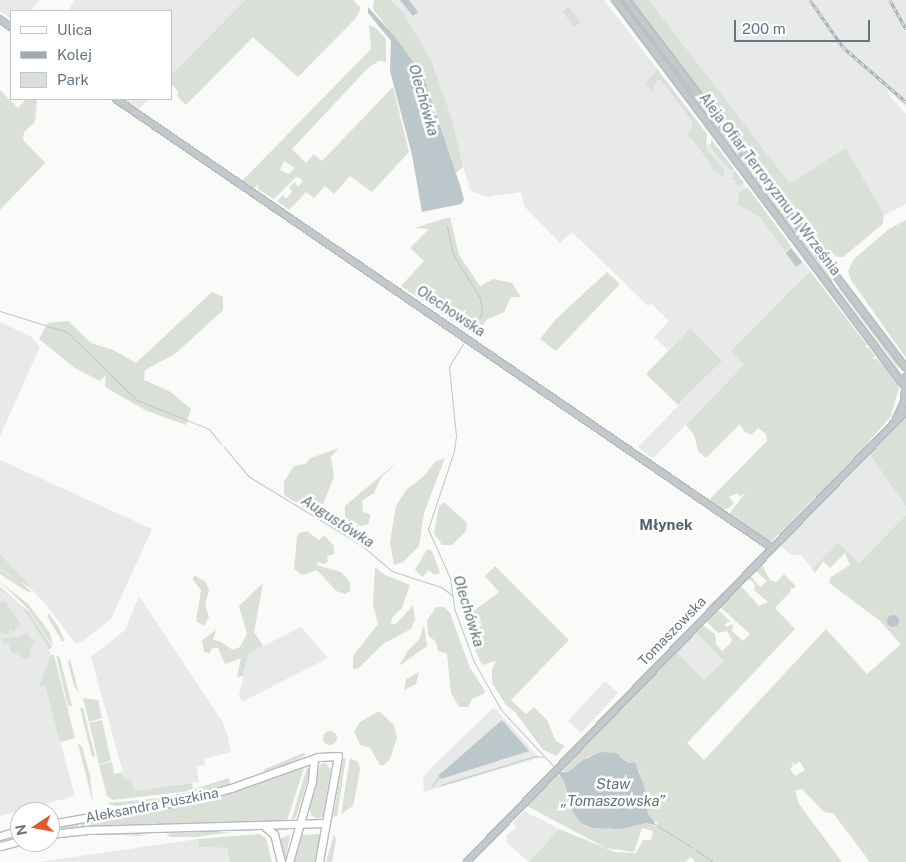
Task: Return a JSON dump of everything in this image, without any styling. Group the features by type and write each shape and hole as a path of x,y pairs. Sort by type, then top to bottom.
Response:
{"main road":[{"name":"Aleksandra Puszkina","path":"60,822 196,798 314,759 338,756 326,823 90,830 60,833"},
{"path":"289,862 312,781 314,759"},
{"path":"320,862 326,823"},
{"path":"263,826 276,838 281,862"}],"street":[{"name":"Aleja Ofiar Terroryzmu 11 Września","path":"616,0 905,380"},
{"name":"Aleja Ofiar Terroryzmu 11 Września","path":"627,0 906,367"},
{"name":"Olechowska","path":"117,100 771,547"},
{"path":"905,380 905,391"},
{"name":"Tomaszowska","path":"896,419 904,402 905,391"},
{"name":"Tomaszowska","path":"467,862 771,547 906,411"}],"shaded area":[{"path":"0,0 39,0 32,10 10,10 10,18 0,11"},
{"path":"75,0 245,0 172,74 172,10 69,10"},
{"path":"391,0 604,0 705,133 704,144 712,144 810,271 732,351 745,365 653,458 638,447 721,362 690,328 668,350 654,337 669,321 651,303 648,306 572,232 560,243 524,206 521,192 487,197 470,190 434,66 403,12"},
{"path":"649,0 906,0 906,107 889,91 887,93 906,114 906,204 883,216 790,185"},
{"path":"123,100 148,100 138,110"},
{"path":"0,322 32,337 40,347 0,436"},
{"path":"869,453 906,507 906,515 859,563 838,543 812,569 801,555 791,555 780,545"},
{"path":"0,460 152,529 111,619 83,641 75,643 47,606 0,555"},
{"path":"0,590 21,605 51,655 40,686 45,684 75,796 52,802 10,802 10,813 0,816"},
{"path":"139,596 222,721 228,736 231,752 204,759 205,765 196,766 199,782 133,791 131,779 125,780 91,657 125,630"},
{"path":"301,627 328,658 242,702 239,695 249,653"},
{"path":"696,633 724,661 704,680 677,652"},
{"path":"605,681 618,693 581,733 568,721"},
{"path":"494,707 539,758 424,792 423,780 426,773"},
{"path":"524,811 559,829 529,862 506,842 507,835 516,828 513,822"},
{"path":"198,839 199,847 228,848 230,862 39,862"}],"green space":[{"path":"245,0 353,0 361,8 356,18 298,77 253,37 186,105 177,96 178,91 172,85 172,74"},
{"path":"374,0 391,0 403,12 432,62 452,120 463,167 456,173 423,75 373,9"},
{"path":"604,0 707,134 706,148 724,170 723,176 710,168 712,166 690,136 687,138 693,122 661,80 657,80 652,92 645,83 657,70"},
{"path":"609,0 613,0 707,129"},
{"path":"619,0 623,0 833,272 832,284"},
{"path":"630,0 649,0 790,184 846,148 884,215 883,224 843,257 828,256"},
{"path":"569,7 581,22 574,27 563,12"},
{"path":"369,25 376,28 386,39 386,62 379,61 368,68 292,149 306,163 314,154 322,161 393,87 409,152 372,192 350,176 334,194 325,186 314,198 306,192 289,210 277,201 283,195 286,199 292,192 289,187 295,182 298,187 303,181 300,178 296,177 274,199 258,189 258,185 253,189 242,181 371,49","holes":["284,161 295,168 289,174 280,170"]},
{"path":"0,90 18,108 25,100 37,100 35,122 24,132 23,140 45,163 0,210"},
{"path":"711,139 734,169 731,171 711,148"},
{"path":"734,170 744,183 741,185 733,184 737,181 732,179"},
{"path":"748,188 791,246 785,252 761,218 738,204 739,192"},
{"path":"753,190 780,222 869,343"},
{"path":"450,217 459,255 480,286 493,279 512,283 521,297 511,297 504,312 486,320 476,337 401,286 424,261 410,248 429,229 414,228"},
{"path":"906,220 906,358 851,280 848,271 854,259 889,229"},
{"path":"810,271 867,345 864,347 869,348 875,356 872,359 877,359 895,377 899,388 891,416 860,452 771,542 729,514 746,492 739,497 738,493 729,497 734,503 729,508 722,510 709,500 767,441 766,434 758,428 751,435 744,431 740,424 706,458 698,451 694,435 686,425 744,365 731,351"},
{"path":"607,272 620,284 556,351 540,339 556,319"},
{"path":"836,276 901,365 898,368 839,289"},
{"path":"212,292 223,297 223,310 175,354 145,370 144,380 171,392 191,409 186,425 145,410 105,387 106,375 100,381 75,368 39,339 48,323 68,321 91,343 113,350 136,363"},
{"path":"690,328 722,361 678,405 646,374"},
{"path":"906,416 906,507 869,453"},
{"path":"339,448 331,457 334,477 323,504 306,509 284,495 284,482 294,466 305,464 311,458"},
{"path":"445,458 424,513 419,546 403,562 394,565 390,542 396,506 406,490 423,477 435,462"},
{"path":"397,462 381,478 374,493 362,501 363,512 371,515 368,524 356,528 345,522 345,506"},
{"path":"444,502 467,523 466,531 452,545 442,545 434,533 439,506"},
{"path":"906,515 906,862 870,862 833,813 824,812 802,789 795,791 799,804 842,862 695,862 691,857 685,862 529,862 559,829 615,852 636,853 643,840 651,840 653,831 642,828 634,852 606,848 527,806 556,774 564,780 573,813 581,823 609,829 646,823 657,827 658,824 648,814 640,773 634,762 628,763 621,756 589,756 568,772 559,770 675,650 704,680 724,661 696,633 687,642 685,639 700,623 715,634 716,644 722,651 730,644 732,640 727,631 718,633 706,621 716,608 730,621 725,624 726,627 733,624 732,631 743,641 750,634 718,605 741,582 741,586 759,606 768,602 754,590 755,585 752,581 745,578 749,574 760,587 767,581 754,569 761,563 770,580 776,582 784,574 796,586 793,589 790,587 791,591 775,608 795,629 687,743 704,760 826,629 867,674 901,644 879,620 829,583 831,577 850,565 845,553 830,568 823,561 815,573 812,569 838,543 859,563","holes":["791,760 794,765 800,762 805,770 795,776 790,769 793,766"]},
{"path":"307,531 319,540 324,535 334,546 334,554 327,556 328,561 325,564 318,562 316,565 341,572 350,582 350,591 345,594 336,591 317,570 302,575 294,569 297,537 299,533"},
{"path":"427,549 432,551 440,573 434,575 429,570 422,577 415,570"},
{"path":"0,554 32,589 0,569"},
{"path":"495,566 569,640 511,700 526,714 534,707 547,720 556,741 565,746 556,756 543,750 515,712 506,705 492,683 492,670 496,661 482,665 474,647 463,606 475,610 499,592 485,576"},
{"path":"375,567 385,575 410,585 402,608 392,618 391,624 396,624 413,605 415,620 411,629 383,644 359,668 353,669 353,656 378,624 373,604"},
{"path":"0,570 18,580 32,592 26,591 0,574"},
{"path":"194,575 206,582 209,590 205,605 209,617 204,626 196,621 201,590 193,580"},
{"path":"0,582 28,604 50,633 53,647 28,609"},
{"path":"263,583 254,632 263,646 249,653 243,676 237,677 241,658 225,664 218,648 212,648 210,653 204,652 202,640 216,630 213,640 219,641 233,650 240,647 247,634 239,606"},
{"path":"0,587 20,604 0,590"},
{"path":"5,601 21,624 15,629 15,632 9,630 9,635 0,632 0,602"},
{"path":"21,605 29,612 52,647 49,650"},
{"path":"436,607 444,607 450,613 470,668 485,691 484,694 473,698 468,707 459,707 451,693 447,654 438,651 436,642 428,635 427,621"},
{"path":"49,614 58,626 65,641 62,641 47,616"},
{"path":"424,625 427,646 399,666 407,652 420,638"},
{"path":"27,632 33,641 36,641 29,649 31,657 26,659 10,651 9,644 4,644 1,638 18,637 18,634 20,637"},
{"path":"51,655 54,655 75,738 60,742 45,685 39,686"},
{"path":"56,655 60,658 72,706 68,706"},
{"path":"70,659 79,694 74,686 68,662"},
{"path":"419,672 416,684 404,690 406,679"},
{"path":"83,698 98,700 102,718 89,722"},
{"path":"80,708 83,708 95,756 92,757"},
{"path":"379,711 394,725 397,738 390,759 384,765 380,765 370,748 360,745 354,731 360,722"},
{"path":"102,720 111,761 99,764 89,723"},
{"path":"327,731 333,731 337,738 333,745 327,745 323,741 323,735"},
{"path":"78,744 82,746 90,776 93,803"},
{"path":"303,753 306,755 287,765 265,772 263,770"},
{"path":"346,758 337,816 333,817 343,759"},
{"path":"350,758 358,762 360,770 353,806 341,814"},
{"path":"112,762 114,774 122,772 125,780 131,779 134,791 192,783 193,789 229,778 230,784 174,799 115,806 107,803 162,798 198,790 113,800 107,796 99,765"},
{"path":"325,762 331,770 323,817 317,819 311,815 309,805 320,765"},
{"path":"307,767 311,769 296,817 291,821"},
{"path":"304,768 287,821 81,826 81,822 223,795"},
{"path":"79,822 79,827 60,830 60,825"},
{"path":"208,831 231,832 197,837 170,837 166,834"},
{"path":"132,833 147,836 82,834"},
{"path":"259,834 266,838 272,862 230,862 227,848 199,847 198,839"},
{"path":"320,834 315,862 293,862 299,835"},
{"path":"334,834 336,840 332,862 326,862"},
{"path":"290,835 285,862 284,862 279,839"}],"water":[{"path":"400,0 409,0 418,12 413,16"},
{"path":"368,7 395,37 423,75 460,185 464,200 461,204 422,212 412,155 390,71 391,41 368,13"},
{"path":"791,248 802,262 796,267 786,253"},
{"path":"895,615 898,616 898,626 891,627 888,626 887,619 888,616"},
{"path":"502,720 529,751 441,779 438,776"},
{"name":"Staw „Tomaszowska”","path":"601,752 616,753 628,763 635,762 644,786 648,814 655,822 654,825 646,823 620,829 593,828 581,823 573,813 564,781 557,772 568,772 583,760"}],"waterway":[{"name":"Olechówka","path":"447,226 453,254 480,298 482,312 473,330"},
{"name":"Augustówka","path":"0,311 67,332 137,400 209,429 221,444"},
{"name":"Olechówka","path":"463,344 449,366 456,436 454,451 428,529 450,578 454,608 474,662 502,711 556,769"},
{"name":"Augustówka","path":"224,447 248,476 361,545 392,571 441,587 452,595"},
{"path":"441,785 535,756 543,757"},
{"path":"432,786 439,777"},
{"name":"Olechówka","path":"653,823 693,848"},
{"name":"Olechówka","path":"696,850 713,862"}],"railway":[{"path":"810,0 843,47 906,102"},
{"path":"890,0 906,29"}],"district":[{"name":"Młynek","path":"666,525"}]}
